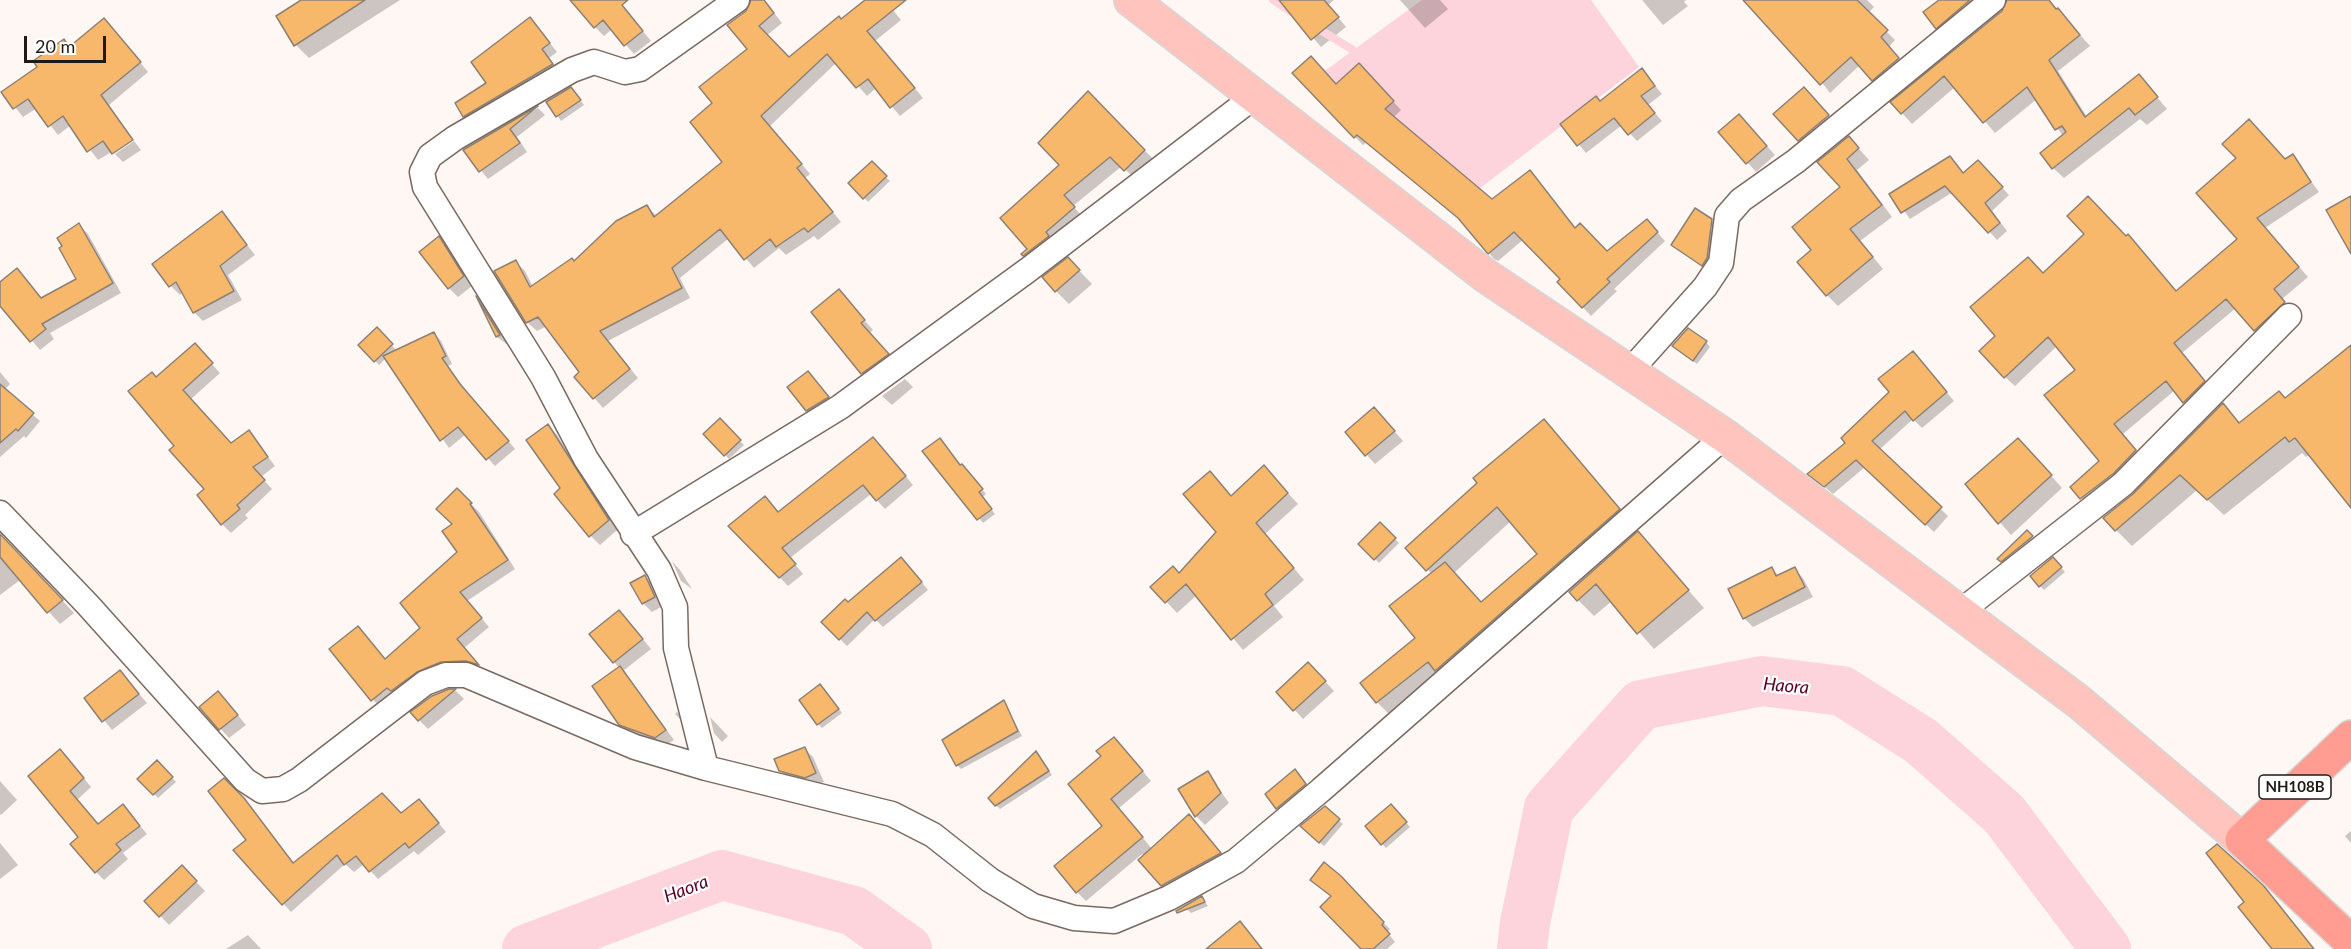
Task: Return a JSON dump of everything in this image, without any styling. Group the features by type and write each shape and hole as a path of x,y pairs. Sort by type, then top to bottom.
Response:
{"highway":[{"name":"NH108B","path":"2242,840 2351,736"},
{"path":"2242,840 2351,942"}],"main road":[{"path":"1131,0 1486,276 1725,436 1960,612 2079,702 2242,840"}],"street":[{"path":"706,768 676,648 675,607 659,570 633,534 586,459 543,377 425,187 422,172 430,156 455,138 572,69 594,62 625,72 640,69 737,0"},
{"path":"1629,372 1705,287 1721,264 1727,216 1741,200 1796,161 1993,0"},
{"path":"633,534 840,407 1028,270 1255,96"},
{"path":"1960,612 2123,484 2289,316"},
{"path":"0,513 88,605 245,780 262,790 283,789 299,780 425,683 446,675 466,675 635,747 706,768 892,814 933,836 990,880 1033,906 1074,918 1114,921 1169,898 1236,861 1330,783 1725,436"}],"shaded area":[{"path":"1422,0 1591,0 1639,67 1467,198 1315,78"}],"building":[{"path":"301,0 365,0 294,46 276,16"},
{"path":"570,0 628,0 622,5 643,31 624,46 603,20 594,28"},
{"path":"751,0 764,0 774,13 759,26 789,57 839,16 841,19 865,0 906,0 867,31 915,88 890,108 868,79 856,88 827,54 761,116 802,164 797,168 833,212 808,232 804,228 776,247 770,239 744,260 720,229 672,268 682,288 600,331 630,369 593,399 574,377 579,372 538,317 526,323 494,271 516,260 530,287 572,258 574,261 616,221 647,205 654,217 722,162 690,122 712,103 699,87 747,49 727,25 746,11"},
{"path":"1279,0 1324,0 1339,17 1311,40"},
{"path":"1743,0 1857,0 1888,30 1881,37 1899,58 1872,81 1851,57 1820,85"},
{"path":"1939,0 1970,0 1936,29 1923,12"},
{"path":"2007,0 2049,0 2080,35 2049,60 2085,117 2139,74 2158,97 2135,115 2129,108 2052,169 2040,153 2066,132 2062,126 2055,130 2027,87 1983,123 1944,76 1901,114 1890,102 2002,11"},
{"path":"530,17 550,43 542,49 553,64 463,117 455,103 486,83 471,62"},
{"path":"104,18 141,62 101,95 133,140 112,154 103,141 87,152 63,116 48,127 28,99 13,109 1,92 37,67 33,61 64,39 69,47"},
{"path":"1311,56 1336,84 1359,63 1394,101 1385,109 1492,199 1530,170 1575,228 1580,223 1607,251 1647,219 1658,232 1607,279 1610,282 1582,308 1557,282 1560,279 1514,232 1488,254 1458,218 1357,135 1354,138 1292,73"},
{"path":"1642,68 1655,86 1641,96 1655,113 1628,135 1614,118 1577,146 1560,124 1596,96 1600,101"},
{"path":"571,87 581,100 556,117 546,102"},
{"path":"1804,87 1829,115 1798,141 1773,114"},
{"path":"1088,91 1145,150 1124,171 1110,157 1064,195 1075,207 1046,232 1049,236 1023,256 1021,254 1027,249 1000,218 1059,165 1038,143"},
{"path":"538,106 510,129 520,143 479,172 463,150"},
{"path":"1739,114 1767,146 1746,164 1718,132"},
{"path":"2249,119 2285,159 2293,154 2311,182 2257,218 2299,267 2274,289 2285,302 2254,331 2226,299 2174,343 2205,381 2183,403 2166,381 2114,424 2136,450 2114,473 2080,499 2070,487 2099,461 2044,395 2075,370 2048,337 2004,378 1979,351 1995,336 1970,307 2028,257 2043,273 2084,234 2067,216 2088,196 2126,236 2128,234 2176,291 2237,239 2196,193 2236,158 2222,144"},
{"path":"1849,136 1859,148 1847,159 1882,205 1850,229 1873,257 1826,296 1797,262 1811,250 1792,227 1840,187 1817,162"},
{"path":"1950,156 1963,173 1978,160 2003,187 1985,203 2000,223 1988,233 1945,186 1901,213 1889,194"},
{"path":"872,161 887,176 863,199 848,183"},
{"path":"2351,196 2351,254 2326,210"},
{"path":"1695,208 1712,219 1707,258 1702,266 1671,245"},
{"path":"222,211 247,245 220,266 234,291 193,313 176,282 169,287 152,264"},
{"path":"79,223 113,283 42,324 46,329 30,342 0,306 0,282 17,268 41,298 76,279 59,248 62,246 57,238"},
{"path":"439,236 464,276 448,289 419,252"},
{"path":"1068,257 1080,270 1055,292 1042,277"},
{"path":"839,289 865,320 861,323 889,354 861,374 811,312"},
{"path":"476,296 500,335 496,337"},
{"path":"377,327 393,344 374,362 358,345"},
{"path":"1688,328 1707,341 1693,361 1672,346"},
{"path":"434,332 446,356 442,358 460,384 509,441 486,460 458,427 440,441 383,356"},
{"path":"195,343 213,363 183,390 231,443 249,430 268,457 253,467 265,480 237,505 240,509 221,525 197,495 204,489 169,450 174,446 128,391 152,372 156,377"},
{"path":"2351,345 2351,508 2295,438 2289,442 2285,437 2207,500 2180,475 2115,531 2103,518 2133,494 2223,403 2239,423 2279,391 2285,398"},
{"path":"1913,351 1947,392 1913,421 1905,411 1872,441 1942,507 1925,525 1856,460 1824,487 1807,474 1845,443 1841,438 1889,392 1878,379"},
{"path":"808,371 829,397 806,411 787,387"},
{"path":"0,384 34,413 18,431 16,429 0,443"},
{"path":"1374,407 1395,431 1365,456 1345,432"},
{"path":"720,418 741,440 724,456 703,434"},
{"path":"1544,419 1620,509 1435,671 1428,662 1376,703 1360,683 1415,638 1389,606 1445,562 1481,602 1537,554 1497,507 1426,571 1405,548 1477,483 1473,478"},
{"path":"548,424 609,520 589,537 554,494 560,488 526,440"},
{"path":"873,437 906,476 876,501 863,485 782,548 796,564 779,578 728,526 765,496 778,512"},
{"path":"940,438 960,465 962,464 983,489 979,492 992,509 977,520 922,451"},
{"path":"2018,438 2052,475 1998,524 1965,484"},
{"path":"1264,465 1288,493 1256,523 1294,568 1265,594 1273,605 1231,640 1186,584 1165,603 1150,587 1173,566 1179,573 1216,532 1183,494 1210,471 1231,496"},
{"path":"457,488 472,503 470,504 508,560 460,592 482,618 457,639 479,665 466,661 441,662 417,672 391,691 387,688 371,701 329,649 358,626 385,659 420,628 400,603 457,552 442,531 452,524 436,509"},
{"path":"1380,522 1396,538 1374,560 1358,544"},
{"path":"2027,530 2033,536 2001,562 1997,559"},
{"path":"1638,531 1689,590 1637,634 1596,584 1577,601 1569,592"},
{"path":"0,534 63,600 47,613 0,557"},
{"path":"901,557 922,582 875,621 867,612 839,640 821,622 845,599 848,602"},
{"path":"2053,557 2062,567 2039,587 2030,576"},
{"path":"1772,567 1776,576 1795,567 1805,587 1743,619 1728,589"},
{"path":"645,575 655,597 642,604 630,583"},
{"path":"619,610 643,639 613,663 589,634"},
{"path":"1308,662 1326,681 1293,711 1276,692"},
{"path":"620,666 666,730 655,738 619,725 592,686"},
{"path":"120,670 139,694 102,722 84,698"},
{"path":"820,684 839,709 817,725 799,700"},
{"path":"449,689 456,689 418,721 410,712 432,696"},
{"path":"218,691 238,715 219,730 199,707"},
{"path":"1004,700 1018,731 956,766 942,740"},
{"path":"1114,737 1143,771 1111,799 1143,837 1076,893 1054,866 1102,826 1068,784 1101,756 1096,751"},
{"path":"805,747 816,773 805,778 779,771 774,759"},
{"path":"60,749 84,778 70,791 98,824 123,804 140,826 116,844 121,850 95,873 70,844 78,837 28,776"},
{"path":"1036,751 1049,771 995,806 988,798"},
{"path":"157,760 173,777 153,795 137,779"},
{"path":"1295,769 1306,784 1276,809 1265,794"},
{"path":"1208,771 1221,793 1195,817 1178,789"},
{"path":"224,778 244,798 293,863 382,793 401,813 419,799 439,823 409,848 405,843 369,872 356,856 344,865 337,855 282,905 233,850 246,840 208,791"},
{"path":"1391,804 1407,822 1381,845 1365,826"},
{"path":"1325,806 1340,819 1319,843 1300,826"},
{"path":"1189,814 1221,853 1161,886 1138,860"},
{"path":"2217,844 2263,885 2314,949 2272,949 2238,907 2244,902 2206,853"},
{"path":"1324,862 1341,876 1384,922 1382,925 1390,934 1373,949 1361,949 1320,907 1331,896 1310,880"},
{"path":"182,865 197,881 159,917 144,901"},
{"path":"1202,896 1205,902 1177,913 1176,911"},
{"path":"1240,921 1262,949 1206,949"}],"waterway":[{"path":"1273,0 1293,13"},
{"path":"1314,26 1353,50"},
{"name":"Haora","path":"1522,949 1525,923 1549,808 1641,705 1762,681 1842,691 1921,741 2004,814 2106,949"},
{"name":"Haora","path":"527,949 722,875 854,911 907,949"}]}
